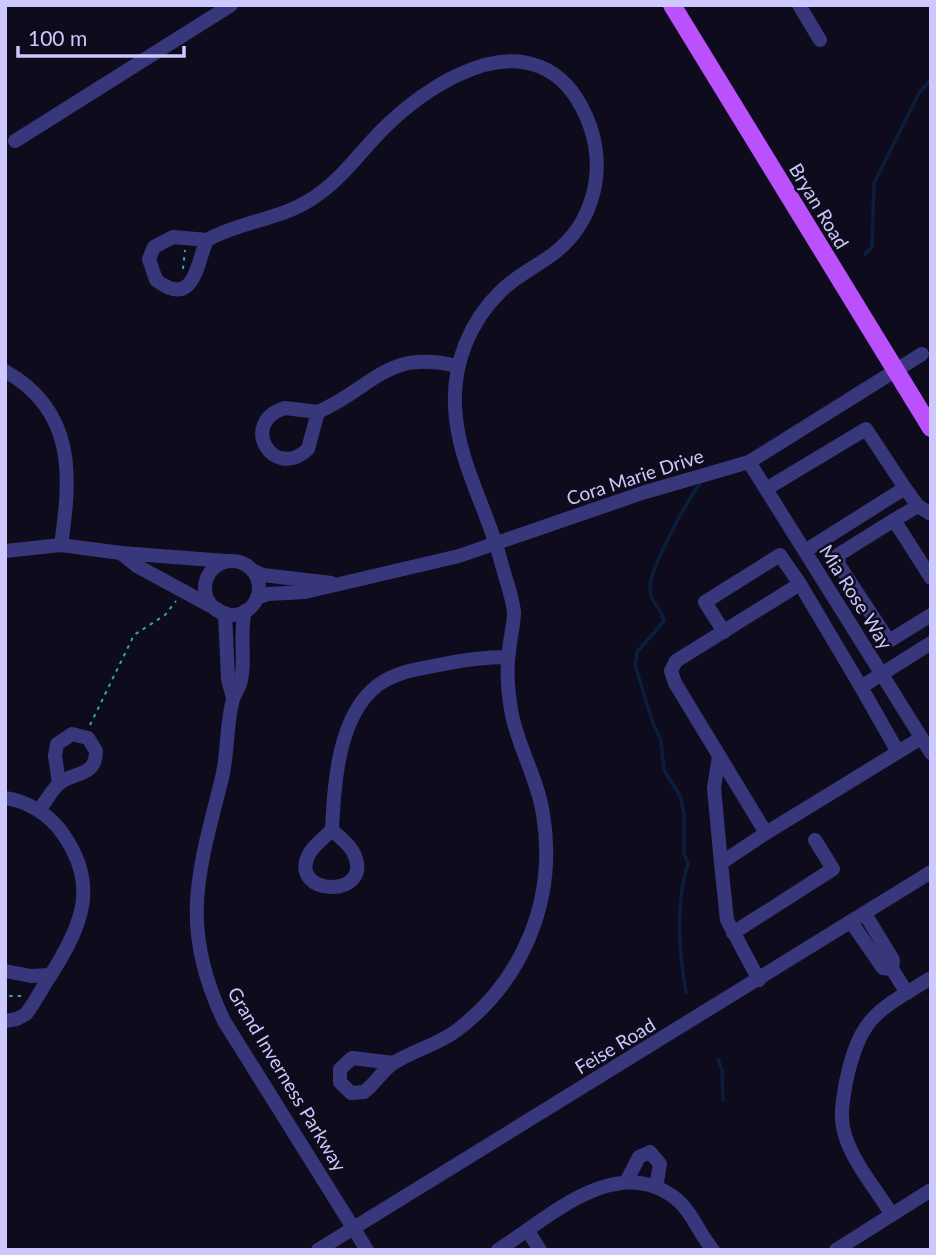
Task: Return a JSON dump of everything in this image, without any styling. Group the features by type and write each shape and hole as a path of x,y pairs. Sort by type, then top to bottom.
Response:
{"main road":[{"name":"Bryan Road","path":"672,5 931,428"}],"street":[{"path":"15,141 231,5"},
{"path":"799,5 820,40"},
{"path":"207,240 197,276 180,287 168,288 156,280 149,260 159,242 173,237 207,240 278,217 306,203 342,176 384,128 408,108 466,73 505,61 549,71 576,99 593,136 598,170 590,204 566,243 512,281 492,301 476,323 457,366 454,405 460,446 496,543 514,612 508,657 513,719 543,811 547,864 542,903 530,937 512,973 485,1006 454,1033 394,1063"},
{"name":"Cora Marie Drive","path":"257,598 268,594 305,592 336,583 399,572 496,543 642,493 749,462 922,354"},
{"path":"318,412 398,364 421,360 457,366"},
{"path":"5,371 36,395 60,430 69,474 61,545"},
{"path":"766,489 866,429 905,488 925,510 894,520 838,555 839,565 889,641 931,615"},
{"name":"Mia Rose Way","path":"749,462 931,753"},
{"path":"805,551 905,488"},
{"path":"894,520 931,578"},
{"path":"5,551 61,545 121,553 240,562 252,570 258,581 257,598 245,611 223,612 136,566 121,553"},
{"path":"724,632 705,602 780,555 800,584 898,752"},
{"path":"223,612 209,600 206,584 212,570 226,561"},
{"path":"839,565 847,564 887,626 896,628 931,606"},
{"name":"Cora Marie Drive","path":"252,570 264,575 336,583"},
{"path":"766,833 675,683 671,671 676,661 800,584"},
{"name":"Grand Inverness Parkway","path":"245,611 240,641 242,679 233,698 222,776 197,877 195,913 201,957 213,997 224,1021 367,1250"},
{"name":"Grand Inverness Parkway","path":"223,612 228,679 233,698"},
{"path":"861,687 931,643"},
{"path":"332,830 334,800 343,751 355,715 369,693 406,671 481,657 508,657"},
{"path":"721,863 921,738"},
{"path":"719,756 714,788 727,920 759,980"},
{"path":"39,810 59,783"},
{"path":"5,798 39,810 60,829 72,846 84,885 83,903 73,940 26,1014 17,1020 5,1021"},
{"path":"733,933 833,869 815,840"},
{"name":"Feise Road","path":"318,1250 931,872"},
{"path":"865,914 893,960 892,969 907,993"},
{"path":"851,922 883,968 892,969"},
{"path":"5,971 30,976 51,975"},
{"path":"892,1215 845,1137 842,1119 853,1051 868,1022 931,978"},
{"path":"626,1182 639,1157 650,1152 659,1158 656,1187"},
{"path":"498,1250 589,1192 603,1185 626,1182 656,1187 679,1201 713,1250"},
{"path":"836,1250 931,1191"},
{"path":"528,1231 540,1250"}],"path":[{"path":"180,287 187,239"},
{"path":"87,729 134,635 165,615 179,596"},
{"path":"5,990 7,996 29,996"}],"waterway":[{"path":"865,254 872,247 874,183 919,93 931,79"},
{"path":"686,993 680,928 681,895 688,864 684,853 684,813 680,796 664,770 661,741 635,665 637,652 664,621 651,593 651,579 662,551 700,484"},
{"path":"718,1060 722,1070 723,1100"}]}
